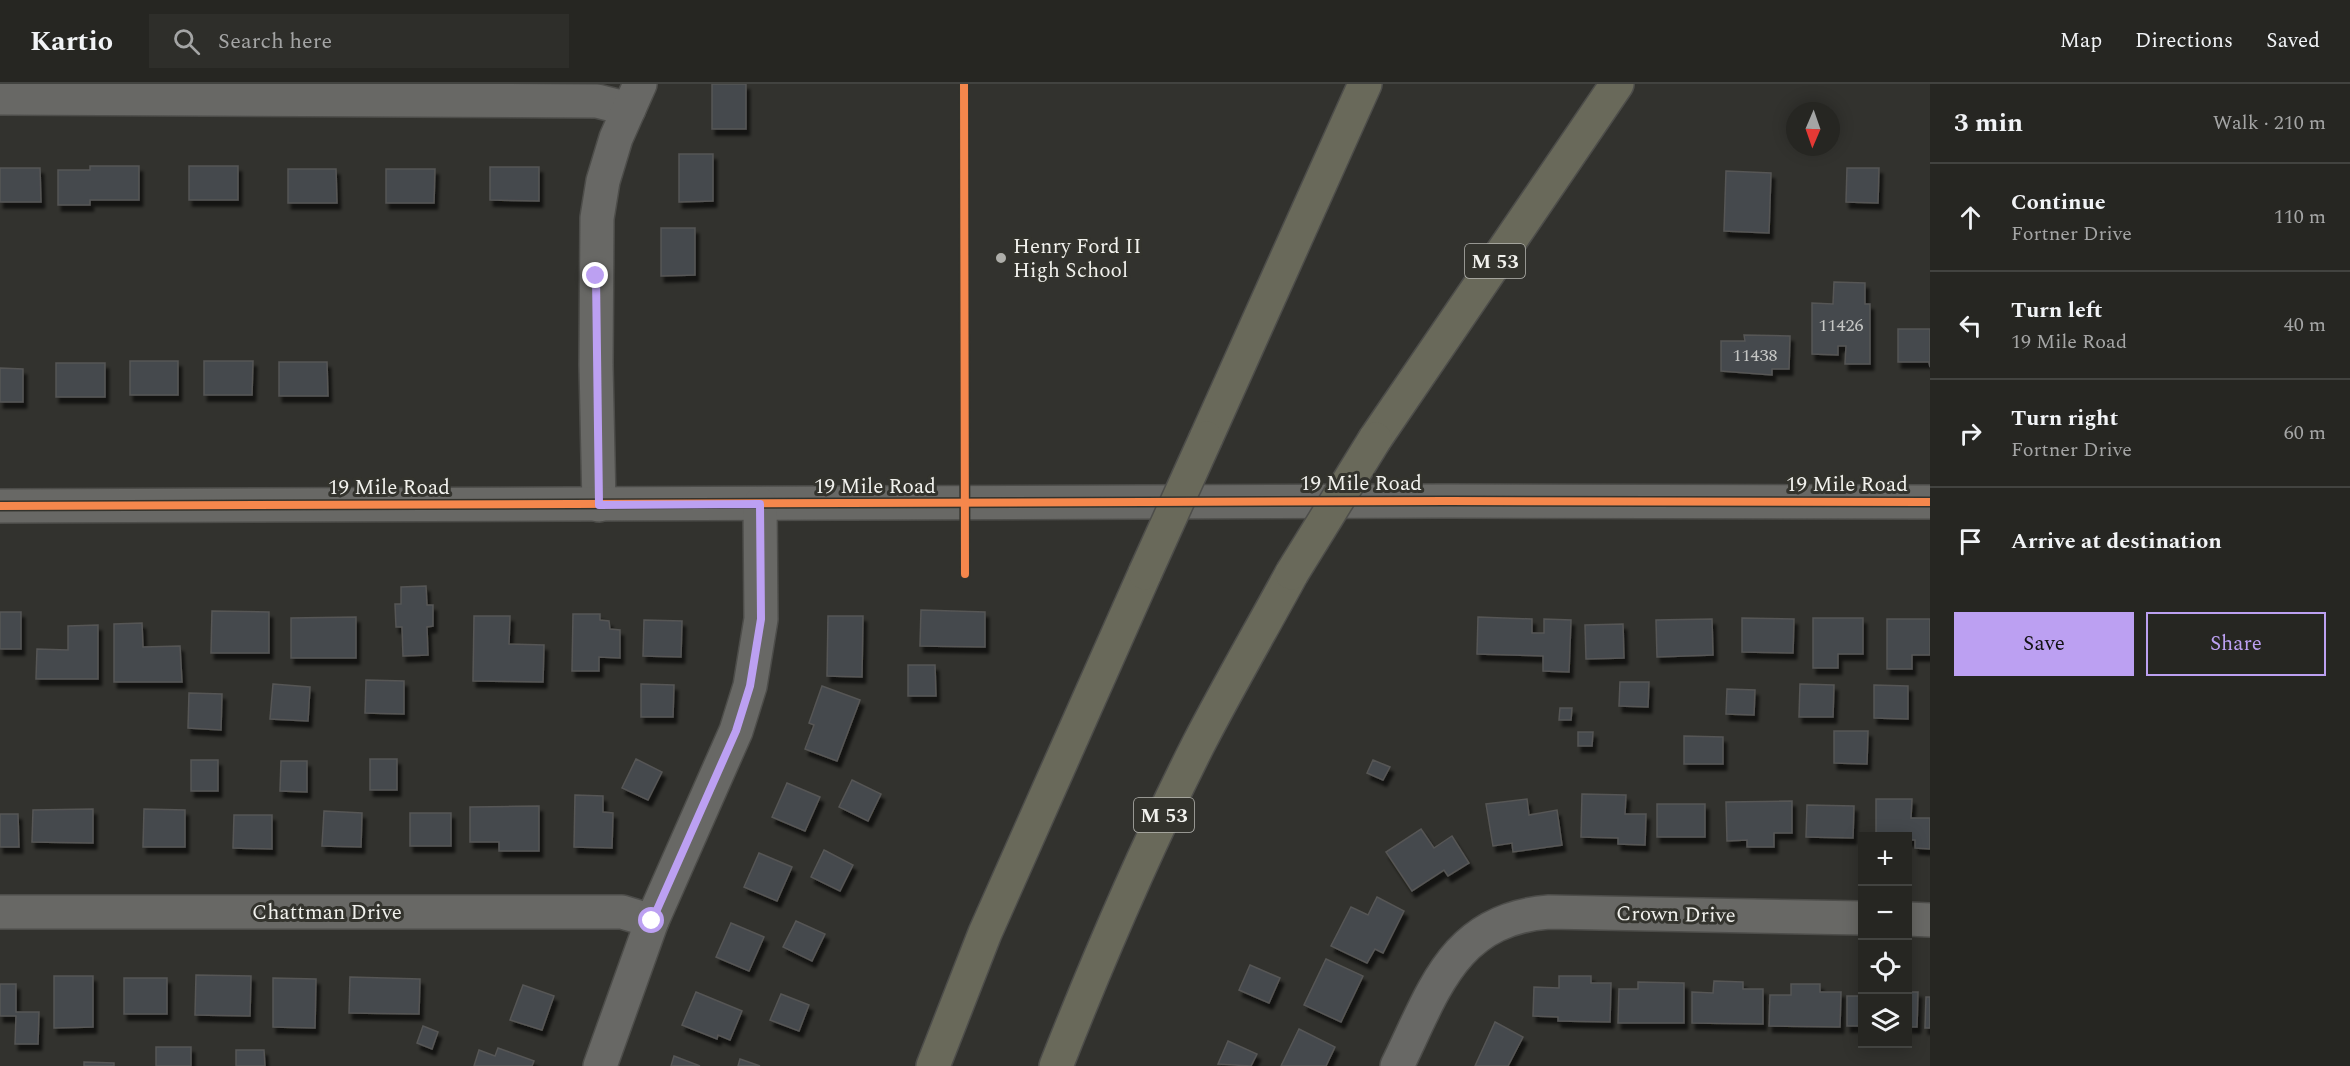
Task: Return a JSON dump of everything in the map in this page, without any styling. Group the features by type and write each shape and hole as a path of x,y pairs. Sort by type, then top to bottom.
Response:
{"highway":[{"path":"933,1066 985,933 1365,84"},
{"name":"M 53","path":"1056,1066 1095,968 1149,846 1199,745 1292,573 1375,439 1617,84"}],"street":[{"path":"0,98 266,91 597,101 635,97"},
{"path":"599,505 596,365 597,218 603,181 616,138 635,97"},
{"name":"19 Mile Road","path":"0,506 1930,502"},
{"path":"600,1066 652,921 736,731 750,686 761,619 760,504"},
{"name":"Chattman Drive","path":"0,912 622,912 652,921"},
{"name":"Crown Drive","path":"1397,1066 1445,971 1468,944 1492,925 1510,918 1549,912 1858,918"},
{"path":"1912,919 1930,920"}],"building":[{"path":"712,84 746,84 746,129 712,129"},
{"path":"679,154 713,154 713,201 679,202"},
{"path":"90,166 139,166 139,200 90,200 90,205 58,205 58,170 90,170"},
{"path":"189,166 238,166 238,200 189,200"},
{"path":"490,167 539,167 539,201 490,200"},
{"path":"0,168 40,168 41,202 0,202"},
{"path":"1847,168 1879,168 1878,203 1846,202"},
{"path":"288,169 336,169 337,203 288,203"},
{"path":"386,169 435,169 434,203 386,203"},
{"path":"1726,171 1771,173 1769,233 1724,231"},
{"path":"661,228 695,228 695,275 661,276"},
{"path":"1834,282 1865,283 1865,304 1870,304 1870,364 1845,364 1846,346 1838,346 1838,355 1812,354 1812,303 1833,304"},
{"path":"1898,329 1930,329 1930,367 1929,362 1898,362"},
{"path":"1744,335 1790,336 1789,369 1772,369 1772,375 1721,371 1721,341 1745,341"},
{"path":"130,361 178,361 178,395 130,395"},
{"path":"204,361 253,361 252,395 204,395"},
{"path":"279,362 327,362 328,396 279,396"},
{"path":"56,363 105,363 105,397 56,397"},
{"path":"0,368 23,369 23,402 0,402"},
{"path":"426,586 427,605 433,605 433,626 427,627 428,655 403,656 402,627 396,627 395,604 401,604 401,587"},
{"path":"921,610 985,612 985,647 920,646"},
{"path":"212,611 269,612 269,653 211,653"},
{"path":"0,612 21,612 21,649 0,649"},
{"path":"573,614 600,614 600,620 609,621 610,629 620,630 620,658 599,657 599,671 572,671"},
{"path":"474,616 510,616 509,644 544,645 543,682 473,681"},
{"path":"828,616 863,616 862,677 827,676"},
{"path":"356,617 356,658 291,658 291,618"},
{"path":"1478,617 1532,619 1532,633 1544,633 1544,619 1571,620 1569,672 1543,671 1543,656 1477,654"},
{"path":"1742,618 1794,619 1793,653 1742,652"},
{"path":"1813,618 1863,618 1863,654 1838,654 1838,668 1813,668"},
{"path":"1712,619 1713,655 1657,657 1656,620"},
{"path":"1887,619 1930,619 1930,655 1912,655 1912,669 1887,669"},
{"path":"644,620 682,621 681,657 643,656"},
{"path":"142,623 143,647 180,646 182,682 114,682 114,624"},
{"path":"1623,624 1624,658 1586,659 1585,625"},
{"path":"98,625 98,679 36,679 37,649 68,650 68,626"},
{"path":"908,665 935,665 936,696 908,696"},
{"path":"366,680 404,681 404,714 365,713"},
{"path":"1620,682 1649,682 1648,707 1619,706"},
{"path":"273,684 310,687 308,721 270,719"},
{"path":"641,684 674,685 673,717 641,717"},
{"path":"1800,684 1834,685 1833,717 1799,717"},
{"path":"1874,685 1908,686 1908,719 1874,718"},
{"path":"822,686 860,700 837,761 805,749 814,725 809,723"},
{"path":"1727,689 1755,690 1754,715 1726,714"},
{"path":"189,693 222,694 221,730 188,728"},
{"path":"1560,708 1572,708 1571,720 1559,720"},
{"path":"1834,731 1868,731 1867,764 1834,763"},
{"path":"1578,732 1593,732 1592,746 1578,746"},
{"path":"1684,736 1723,737 1723,764 1684,764"},
{"path":"370,759 397,759 397,790 370,790"},
{"path":"636,759 662,772 648,800 622,788"},
{"path":"191,760 218,760 218,791 191,791"},
{"path":"1373,760 1390,767 1383,780 1367,773"},
{"path":"281,761 307,761 307,792 280,791"},
{"path":"852,780 881,794 868,821 839,807"},
{"path":"787,783 820,797 805,831 772,817"},
{"path":"1582,794 1626,795 1625,814 1646,814 1645,845 1618,844 1618,838 1581,837"},
{"path":"575,795 603,796 603,812 613,813 612,848 574,847"},
{"path":"1527,799 1529,815 1557,810 1562,845 1513,852 1512,843 1493,846 1486,804"},
{"path":"1876,799 1912,799 1911,818 1930,818 1930,849 1915,848 1912,832 1876,832"},
{"path":"1792,801 1792,833 1774,833 1774,847 1747,847 1747,840 1727,841 1726,802"},
{"path":"1657,804 1705,804 1705,837 1657,837"},
{"path":"1807,805 1854,806 1853,838 1806,837"},
{"path":"539,806 539,851 499,851 499,842 470,842 470,807"},
{"path":"93,809 93,843 32,842 33,810"},
{"path":"144,809 185,810 185,847 143,847"},
{"path":"324,811 362,813 361,847 322,846"},
{"path":"410,813 451,813 451,846 410,846"},
{"path":"0,814 18,814 19,847 0,847"},
{"path":"234,815 272,815 272,849 233,848"},
{"path":"1421,829 1434,848 1452,836 1469,863 1448,876 1444,870 1412,891 1386,852"},
{"path":"824,850 853,865 840,891 811,877"},
{"path":"759,853 792,867 777,901 744,887"},
{"path":"1377,897 1404,911 1383,953 1375,949 1367,963 1331,946 1351,907 1368,915"},
{"path":"796,921 825,934 812,961 783,947"},
{"path":"731,923 764,937 749,971 716,957"},
{"path":"1326,959 1363,976 1341,1022 1304,1005"},
{"path":"1250,965 1280,978 1269,1003 1239,990"},
{"path":"196,975 251,976 250,1016 195,1015"},
{"path":"54,976 93,976 93,1027 54,1028"},
{"path":"1559,976 1591,976 1591,983 1611,983 1610,1022 1558,1021 1558,1017 1533,1016 1534,987 1559,988"},
{"path":"350,977 420,979 419,1014 349,1013"},
{"path":"124,978 167,978 167,1014 124,1014"},
{"path":"273,978 316,979 315,1028 273,1027"},
{"path":"1714,981 1743,982 1743,989 1763,989 1763,1024 1692,1023 1692,992 1713,993"},
{"path":"1638,982 1684,983 1684,1023 1618,1023 1619,989 1638,989"},
{"path":"0,984 16,984 16,1012 39,1012 38,1044 15,1044 16,1016 0,1016"},
{"path":"1791,984 1820,984 1820,992 1841,992 1840,1027 1769,1026 1770,995 1791,995"},
{"path":"523,985 554,996 542,1030 510,1020"},
{"path":"696,992 742,1011 730,1040 718,1035 717,1039 682,1025"},
{"path":"1912,992 1918,992 1917,1027 1912,1027"},
{"path":"781,994 809,1005 799,1031 770,1020"},
{"path":"1847,996 1858,996 1858,1026 1847,1026"},
{"path":"1926,997 1930,997 1930,1028 1925,1028"},
{"path":"1495,1022 1523,1037 1508,1066 1475,1066"},
{"path":"423,1026 438,1032 432,1049 417,1043"},
{"path":"1299,1029 1335,1047 1326,1066 1281,1066"},
{"path":"1228,1041 1257,1054 1251,1066 1218,1064"},
{"path":"156,1047 191,1047 191,1066 156,1066"},
{"path":"498,1048 534,1061 532,1066 474,1066 479,1050 495,1056"},
{"path":"236,1050 264,1050 265,1066 236,1066"},
{"path":"674,1056 700,1066 671,1066"},
{"path":"740,1059 760,1066 738,1066"},
{"path":"84,1062 114,1063 114,1066 84,1066"}],"cycle path":[{"path":"964,84 965,574"},
{"path":"0,506 1448,501 1930,502"}],"place":[{"name":"Henry Ford II High School","path":"1001,258"}],"route":[{"path":"596,276 599,505 760,504 761,619 750,686 736,731 652,921"}]}
